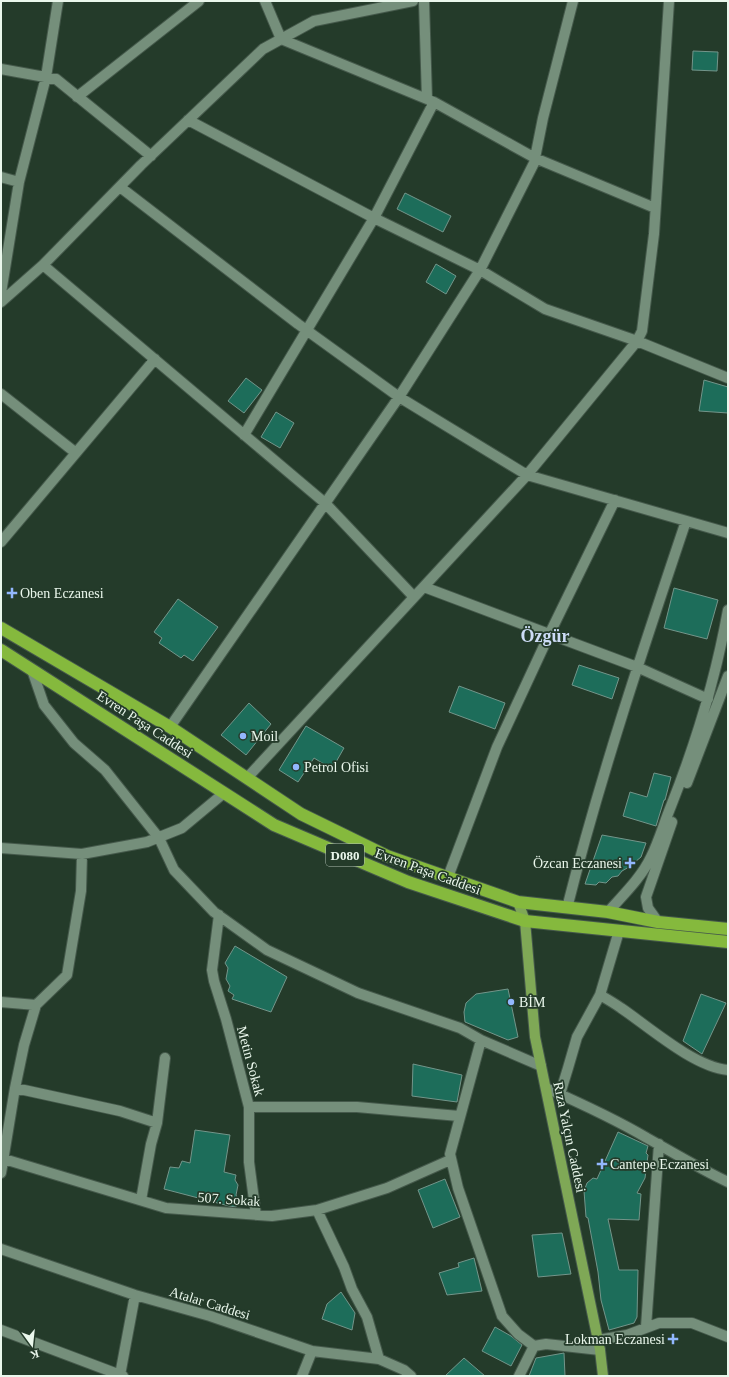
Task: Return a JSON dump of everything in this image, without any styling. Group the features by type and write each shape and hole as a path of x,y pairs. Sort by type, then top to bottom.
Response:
{"highway":[{"name":"Evren Paşa Caddesi","path":"4,630 170,727 301,814 387,856 518,902 608,912 658,922 728,929"},
{"name":"Evren Paşa Caddesi","path":"3,651 274,825 408,882 525,921 728,942"}],"main road":[{"name":"Rıza Yalçın Caddesi","path":"518,902 525,921 535,1037 599,1345 603,1376"}],"street":[{"path":"1,293 19,182 46,77 58,1"},
{"path":"77,97 199,1"},
{"path":"265,1 281,39 430,101 535,158 655,208"},
{"path":"1,302 43,265 151,156 262,49 314,21 413,1"},
{"path":"244,435 374,218 430,101 424,1"},
{"path":"170,727 398,397 480,270 534,163 543,118 573,1"},
{"path":"248,778 527,475 637,341 642,331 654,234 669,1"},
{"path":"1,69 56,79 151,156"},
{"path":"188,120 374,218 480,270 545,309 637,341 728,378"},
{"path":"1,177 19,182"},
{"path":"120,187 307,330 398,397 527,475 728,533"},
{"path":"43,265 325,503 414,598"},
{"path":"1,542 155,360"},
{"path":"1,394 76,453"},
{"path":"448,877 497,747 549,635 615,500"},
{"path":"567,908 582,847 637,667 686,521"},
{"path":"424,586 549,635 637,667 708,700"},
{"path":"608,912 637,880 651,858 679,785 708,700 722,646 728,610"},
{"path":"32,670 44,705 74,743 104,770 159,838 174,870 214,912 267,950 358,993 460,1028 481,1040 541,1066"},
{"path":"658,922 648,908 646,897 677,806 728,676"},
{"path":"1,848 82,854 147,842 182,828 224,793"},
{"path":"1,1173 15,1088 24,1045 36,1006 67,975 81,890 82,854"},
{"name":"Metin Sokak","path":"220,915 212,970 249,1108 249,1162 256,1216"},
{"path":"560,1094 577,1037 600,995 619,931"},
{"path":"600,995 621,1008 660,1037 694,1058 721,1070 728,1070"},
{"path":"1,1002 36,1006"},
{"path":"481,1040 459,1116 450,1154 450,1160 458,1188 502,1316 518,1334 534,1346 546,1344 599,1345 659,1322 692,1323 728,1337"},
{"path":"141,1200 151,1144 157,1122 165,1058"},
{"path":"15,1088 120,1111 157,1122"},
{"path":"546,1088 659,1144 728,1182"},
{"path":"249,1108 357,1107 459,1116"},
{"path":"646,1327 659,1144"},
{"name":"507. Sokak","path":"4,1159 166,1208 256,1216 272,1216 317,1210 387,1188 450,1160"},
{"path":"317,1210 344,1267 352,1289 367,1317 378,1358"},
{"name":"Atalar Caddesi","path":"1,1248 135,1295 210,1316 312,1351 378,1358 404,1370 411,1376"},
{"path":"1,1330 106,1373 122,1375 135,1295"},
{"path":"519,1376 534,1346"},
{"path":"302,1376 312,1351"}],"building":[{"path":"693,51 718,52 717,71 692,70"},
{"path":"405,193 451,216 443,232 397,209"},
{"path":"436,264 456,276 446,294 426,282"},
{"path":"246,378 262,390 244,413 228,401"},
{"path":"704,380 728,387 728,413 699,411"},
{"path":"276,412 294,423 280,448 261,437"},
{"path":"674,588 718,600 707,639 664,628"},
{"path":"178,599 218,627 193,661 184,655 181,658 159,643 162,638 154,632"},
{"path":"579,665 619,678 612,699 572,685"},
{"path":"459,686 505,703 495,729 449,712"},
{"path":"249,703 271,724 246,755 221,735"},
{"path":"306,726 344,748 332,769 314,758 298,782 279,770"},
{"path":"654,773 671,777 656,826 623,816 630,792 647,797"},
{"path":"602,835 646,843 641,857 622,871 618,876 612,877 606,883 599,882 596,885 585,884"},
{"path":"235,946 287,977 271,1012 232,999 234,995 228,991 230,986 226,979 228,968 225,963"},
{"path":"508,989 518,1037 508,1040 465,1022 464,1012 466,1003 476,994"},
{"path":"701,994 726,1003 702,1054 683,1041"},
{"path":"413,1064 462,1075 457,1102 412,1096"},
{"path":"195,1130 230,1135 224,1172 236,1175 235,1180 238,1185 236,1195 238,1200 236,1207 164,1189 170,1167 179,1168 182,1161 190,1163"},
{"path":"618,1132 648,1146 646,1153 648,1155 645,1178 637,1193 641,1194 639,1220 608,1219 619,1270 638,1270 637,1317 634,1323 609,1330 601,1300 598,1272 588,1218 586,1217 584,1191 587,1183 593,1178 597,1179"},
{"path":"445,1179 460,1217 433,1228 418,1190"},
{"path":"562,1233 571,1274 538,1277 532,1235"},
{"path":"474,1258 482,1291 447,1295 439,1273 459,1267 458,1263"},
{"path":"341,1292 355,1313 352,1330 322,1319 327,1304"},
{"path":"495,1327 511,1336 522,1345 511,1366 482,1351"},
{"path":"564,1353 565,1376 529,1376 536,1358"},
{"path":"464,1358 485,1376 445,1376"}],"place":[{"name":"Oben Eczanesi","path":"12,593"},
{"name":"Moil","path":"243,736"},
{"name":"Petrol Ofisi","path":"296,767"},
{"name":"Özcan Eczanesi","path":"630,863"},
{"name":"BİM","path":"511,1002"},
{"name":"Cantepe Eczanesi","path":"602,1164"},
{"name":"Lokman Eczanesi","path":"673,1339"}],"district":[{"name":"Özgür","path":"545,636"}]}
